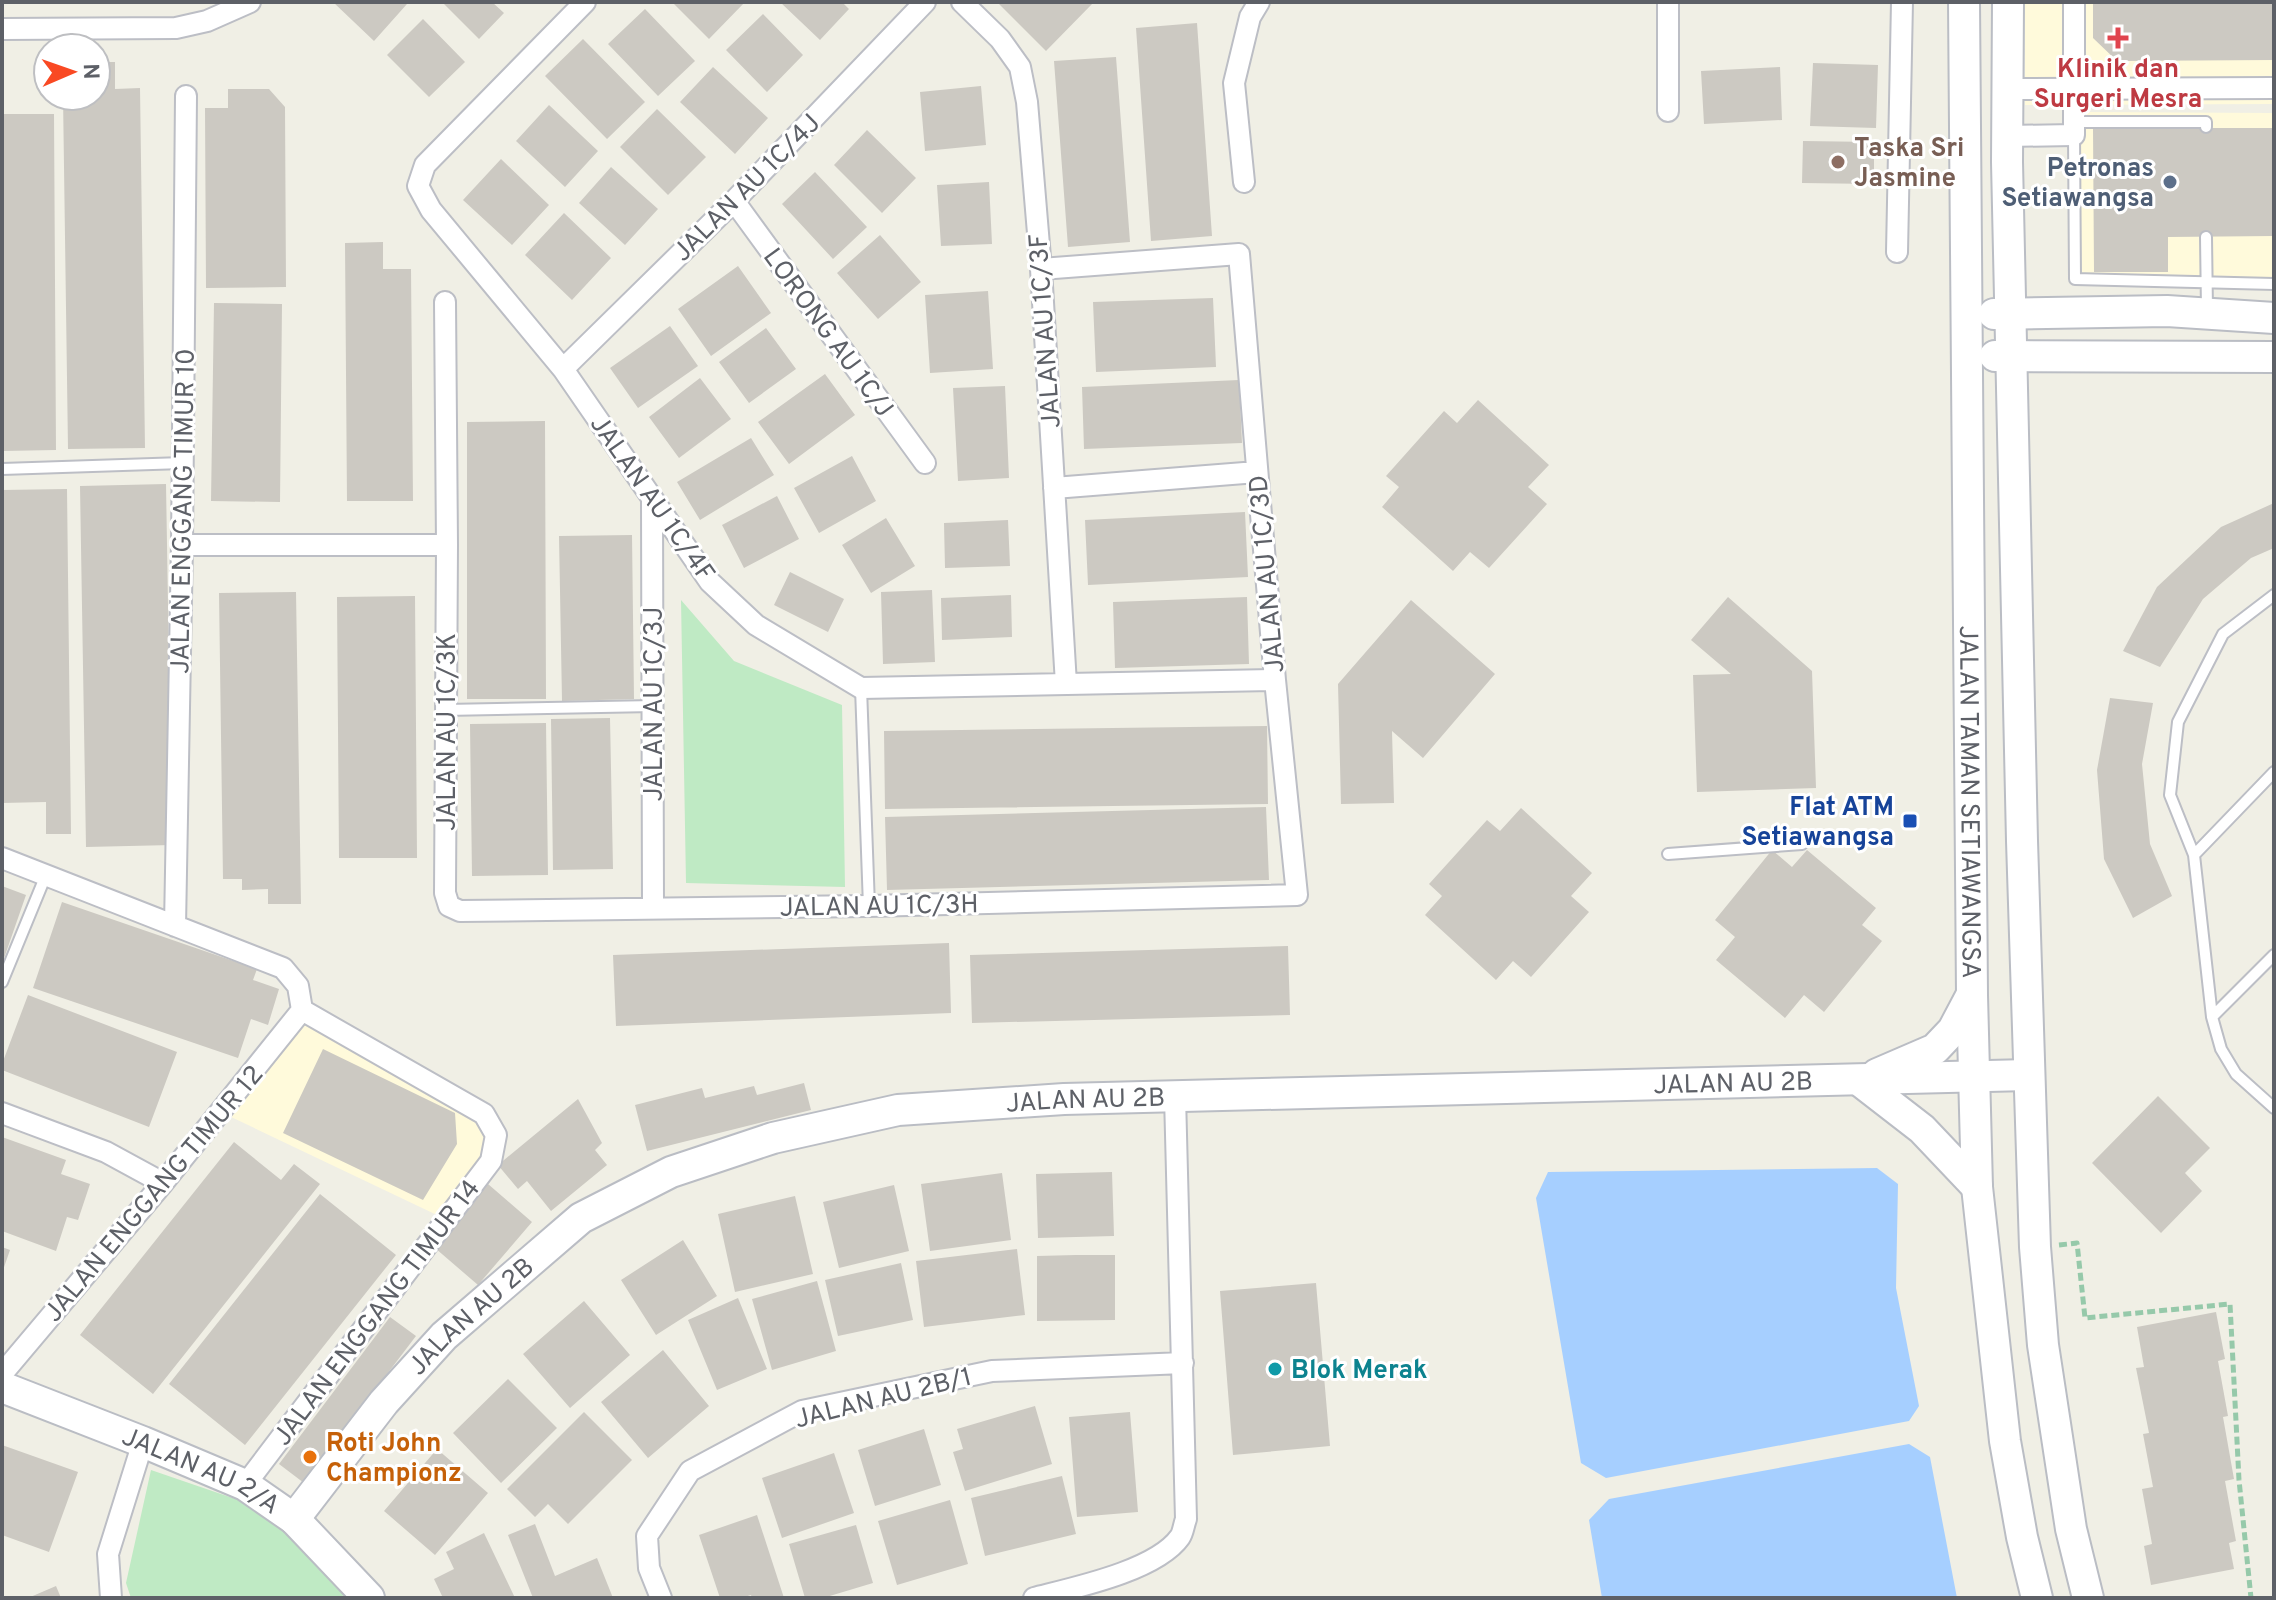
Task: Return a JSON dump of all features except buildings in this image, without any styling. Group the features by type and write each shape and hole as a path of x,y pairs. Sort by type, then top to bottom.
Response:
{"main road":[{"name":"JALAN TAMAN SETIAWANGSA","path":"1964,2 1972,995 1977,1187 2005,1441 2022,1537 2037,1598"},
{"name":"JALAN TAMAN SETIAWANGSA","path":"2008,2 2007,136 2028,1075 2035,1247 2043,1345 2071,1529 2088,1598"},
{"path":"1968,315 2207,312 2261,316 2270,357 1969,356"},
{"path":"1972,995 1953,1030 1935,1049 1860,1081 1922,1129 1977,1187"},
{"name":"JALAN AU 2B","path":"294,1519 384,1402 444,1336 581,1218 671,1172 773,1138 898,1110 1064,1099 2028,1075"},
{"name":"JALAN AU 2/A","path":"2,1387 245,1485 294,1519 369,1598"}],"street":[{"path":"2,29 176,28 207,21 250,2"},
{"name":"JALAN AU 1C/4F","path":"585,2 425,165 418,186 431,210 563,369 710,582 756,625 861,688"},
{"name":"JALAN AU 1C/4J","path":"563,369 734,201 925,2"},
{"name":"JALAN AU 1C/3F","path":"962,2 1000,39 1020,67 1027,102 1041,269 1066,684"},
{"path":"1244,182 1234,83 1250,17 1259,2"},
{"path":"1668,2 1668,111"},
{"path":"1897,252 1902,2"},
{"path":"2007,136 2074,129 2074,2"},
{"path":"2007,89 2274,88"},
{"name":"JALAN ENGGANG TIMUR 10","path":"175,926 186,96"},
{"name":"LORONG AU 1C/J","path":"734,201 925,463"},
{"name":"JALAN AU 1C/3D","path":"1041,269 1239,254 1275,680 1297,895"},
{"name":"JALAN AU 1C/3K","path":"445,302 445,893 449,906 460,911"},
{"path":"1054,488 1257,472"},
{"name":"JALAN AU 1C/3J","path":"652,499 653,908"},
{"path":"182,545 447,545"},
{"path":"861,688 1275,680"},
{"path":"2,858 283,968 298,986 302,1010"},
{"name":"JALAN AU 1C/3H","path":"460,911 869,906 1297,895"},
{"name":"JALAN ENGGANG TIMUR 14","path":"245,1485 491,1161 496,1135 484,1114 302,1010"},
{"name":"JALAN ENGGANG TIMUR 12","path":"2,1374 163,1183 302,1010"},
{"path":"1034,1598 1108,1578 1155,1558 1180,1537 1186,1519 1175,1096"},
{"path":"2,1113 106,1152 163,1183"},
{"name":"JALAN AU 2B/1","path":"661,1598 649,1568 647,1536 690,1471 802,1411 992,1371 1183,1363"},
{"path":"111,1598 108,1554 143,1442"}],"lane":[{"path":"2206,127 2206,122 2074,129 2075,279 2274,284"},
{"path":"2206,237 2207,312"},
{"path":"2,469 183,463"},
{"path":"2274,595 2223,634 2178,722 2170,795 2194,855 2212,1017 2221,1049 2236,1074 2274,1108"},
{"path":"861,688 869,906"},
{"path":"445,710 654,706"},
{"path":"2194,855 2274,772"},
{"path":"1668,854 1802,844"},
{"path":"2,982 46,875"},
{"path":"2212,1017 2274,955"}],"path":[{"path":"2077,1243 2085,1318 2230,1304 2239,1480 2251,1598"}],"shaded area":[{"path":"2025,2 2274,2 2274,104 2025,105"},
{"path":"2081,112 2274,113 2274,291 2195,286 2081,285"},
{"path":"305,1024 477,1122 484,1135 483,1153 439,1216 229,1116"}],"green space":[{"path":"681,600 734,661 842,705 845,887 686,883"},
{"path":"151,1470 262,1508 344,1595 339,1598 131,1598 126,1583"}],"water":[{"path":"1877,1168 1898,1184 1896,1288 1919,1406 1909,1421 1606,1478 1581,1463 1536,1198 1548,1172"},
{"path":"1909,1444 1930,1457 1957,1598 1602,1598 1589,1520 1609,1499"}],"place":[{"name":"Klinik dan Surgeri Mesra","path":"2118,38"},
{"name":"Taska Sri Jasmine","path":"1838,162"},
{"name":"Petronas Setiawangsa","path":"2170,182"},
{"name":"Flat ATM Setiawangsa","path":"1910,821"},
{"name":"Blok Merak","path":"1275,1369"},
{"name":"Roti John Championz","path":"310,1457"}]}
